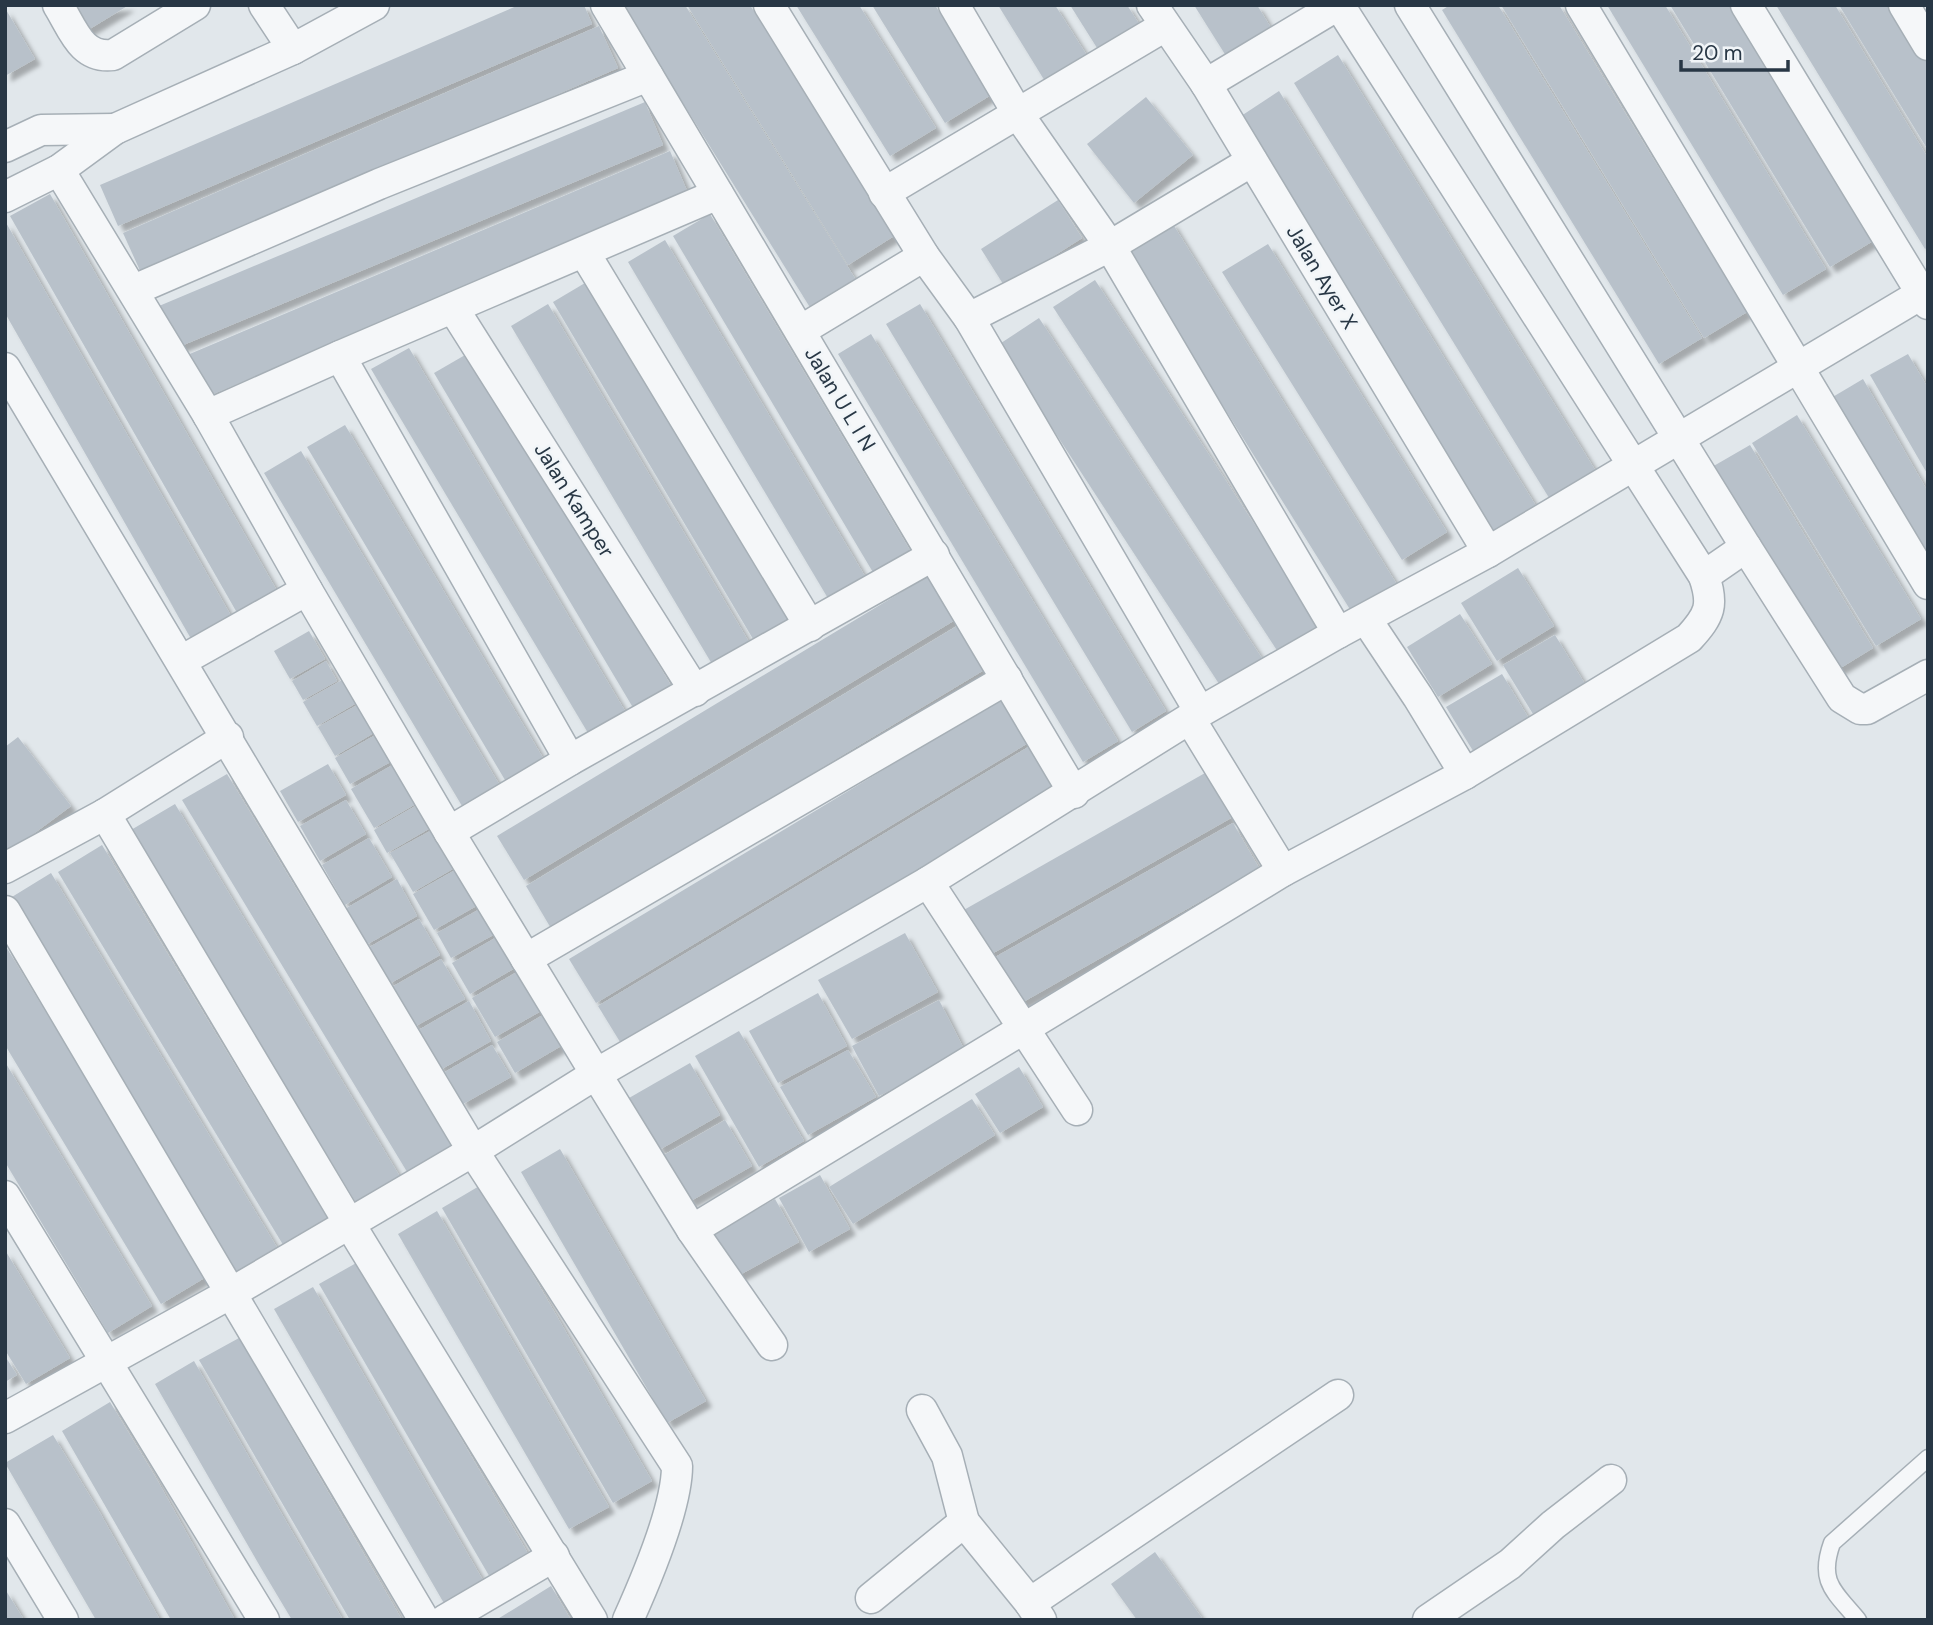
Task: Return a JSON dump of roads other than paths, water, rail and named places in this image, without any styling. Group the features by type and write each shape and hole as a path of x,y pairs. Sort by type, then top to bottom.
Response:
{"street":[{"path":"58,5 87,50 95,55 105,56 113,55 195,5"},
{"path":"264,5 293,49"},
{"path":"5,197 59,170 114,130 293,49 374,5"},
{"name":"Jalan U L I N","path":"606,5 1074,793"},
{"path":"769,5 924,256 969,318 1283,871"},
{"path":"954,5 1018,114 1110,246 1338,633"},
{"path":"692,1230 1283,871 1465,774 1689,638 1700,626 1709,608 1711,596 1704,576 1339,5 1206,84"},
{"path":"1410,5 1842,698 1860,709 1867,709 1928,675"},
{"path":"1581,5 1928,584"},
{"path":"5,1418 231,1293 473,1151 596,1074 928,882 1195,716 1338,633 1488,552 1633,463 1926,296 1746,5"},
{"path":"1904,5 1928,45"},
{"path":"884,192 1018,114 1159,16"},
{"name":"Jalan Ayer X","path":"1159,16 1206,84 1488,552"},
{"path":"134,290 379,184 648,76"},
{"path":"5,147 41,130 114,130"},
{"path":"969,318 1110,246 1252,161"},
{"path":"59,170 208,415 449,832 692,1230 772,1345"},
{"path":"208,415 718,194"},
{"path":"584,252 810,626"},
{"path":"800,331 924,256"},
{"name":"Jalan Kamper","path":"453,308 695,691"},
{"path":"340,356 570,760"},
{"path":"5,368 228,737 473,1151 677,1466 674,1496 646,1579 628,1620"},
{"path":"1704,576 1746,547"},
{"path":"449,832 570,760 934,555"},
{"path":"180,661 307,590"},
{"path":"1366,619 1412,687 1465,774"},
{"path":"526,958 1007,679"},
{"path":"5,868 105,814 228,737"},
{"path":"105,814 349,1223 592,1620"},
{"path":"928,882 1077,1110"},
{"path":"5,911 424,1620"},
{"path":"5,1196 264,1620"},
{"path":"922,1410 947,1456 964,1522 1035,1611 1338,1395"},
{"path":"1428,1620 1510,1564 1553,1525 1611,1480"},
{"path":"872,1598 964,1522"},
{"path":"5,1524 63,1620"},
{"path":"445,1620 554,1556"}],"lane":[{"path":"1858,1620 1829,1584 1825,1563 1832,1543 1928,1458"}]}
